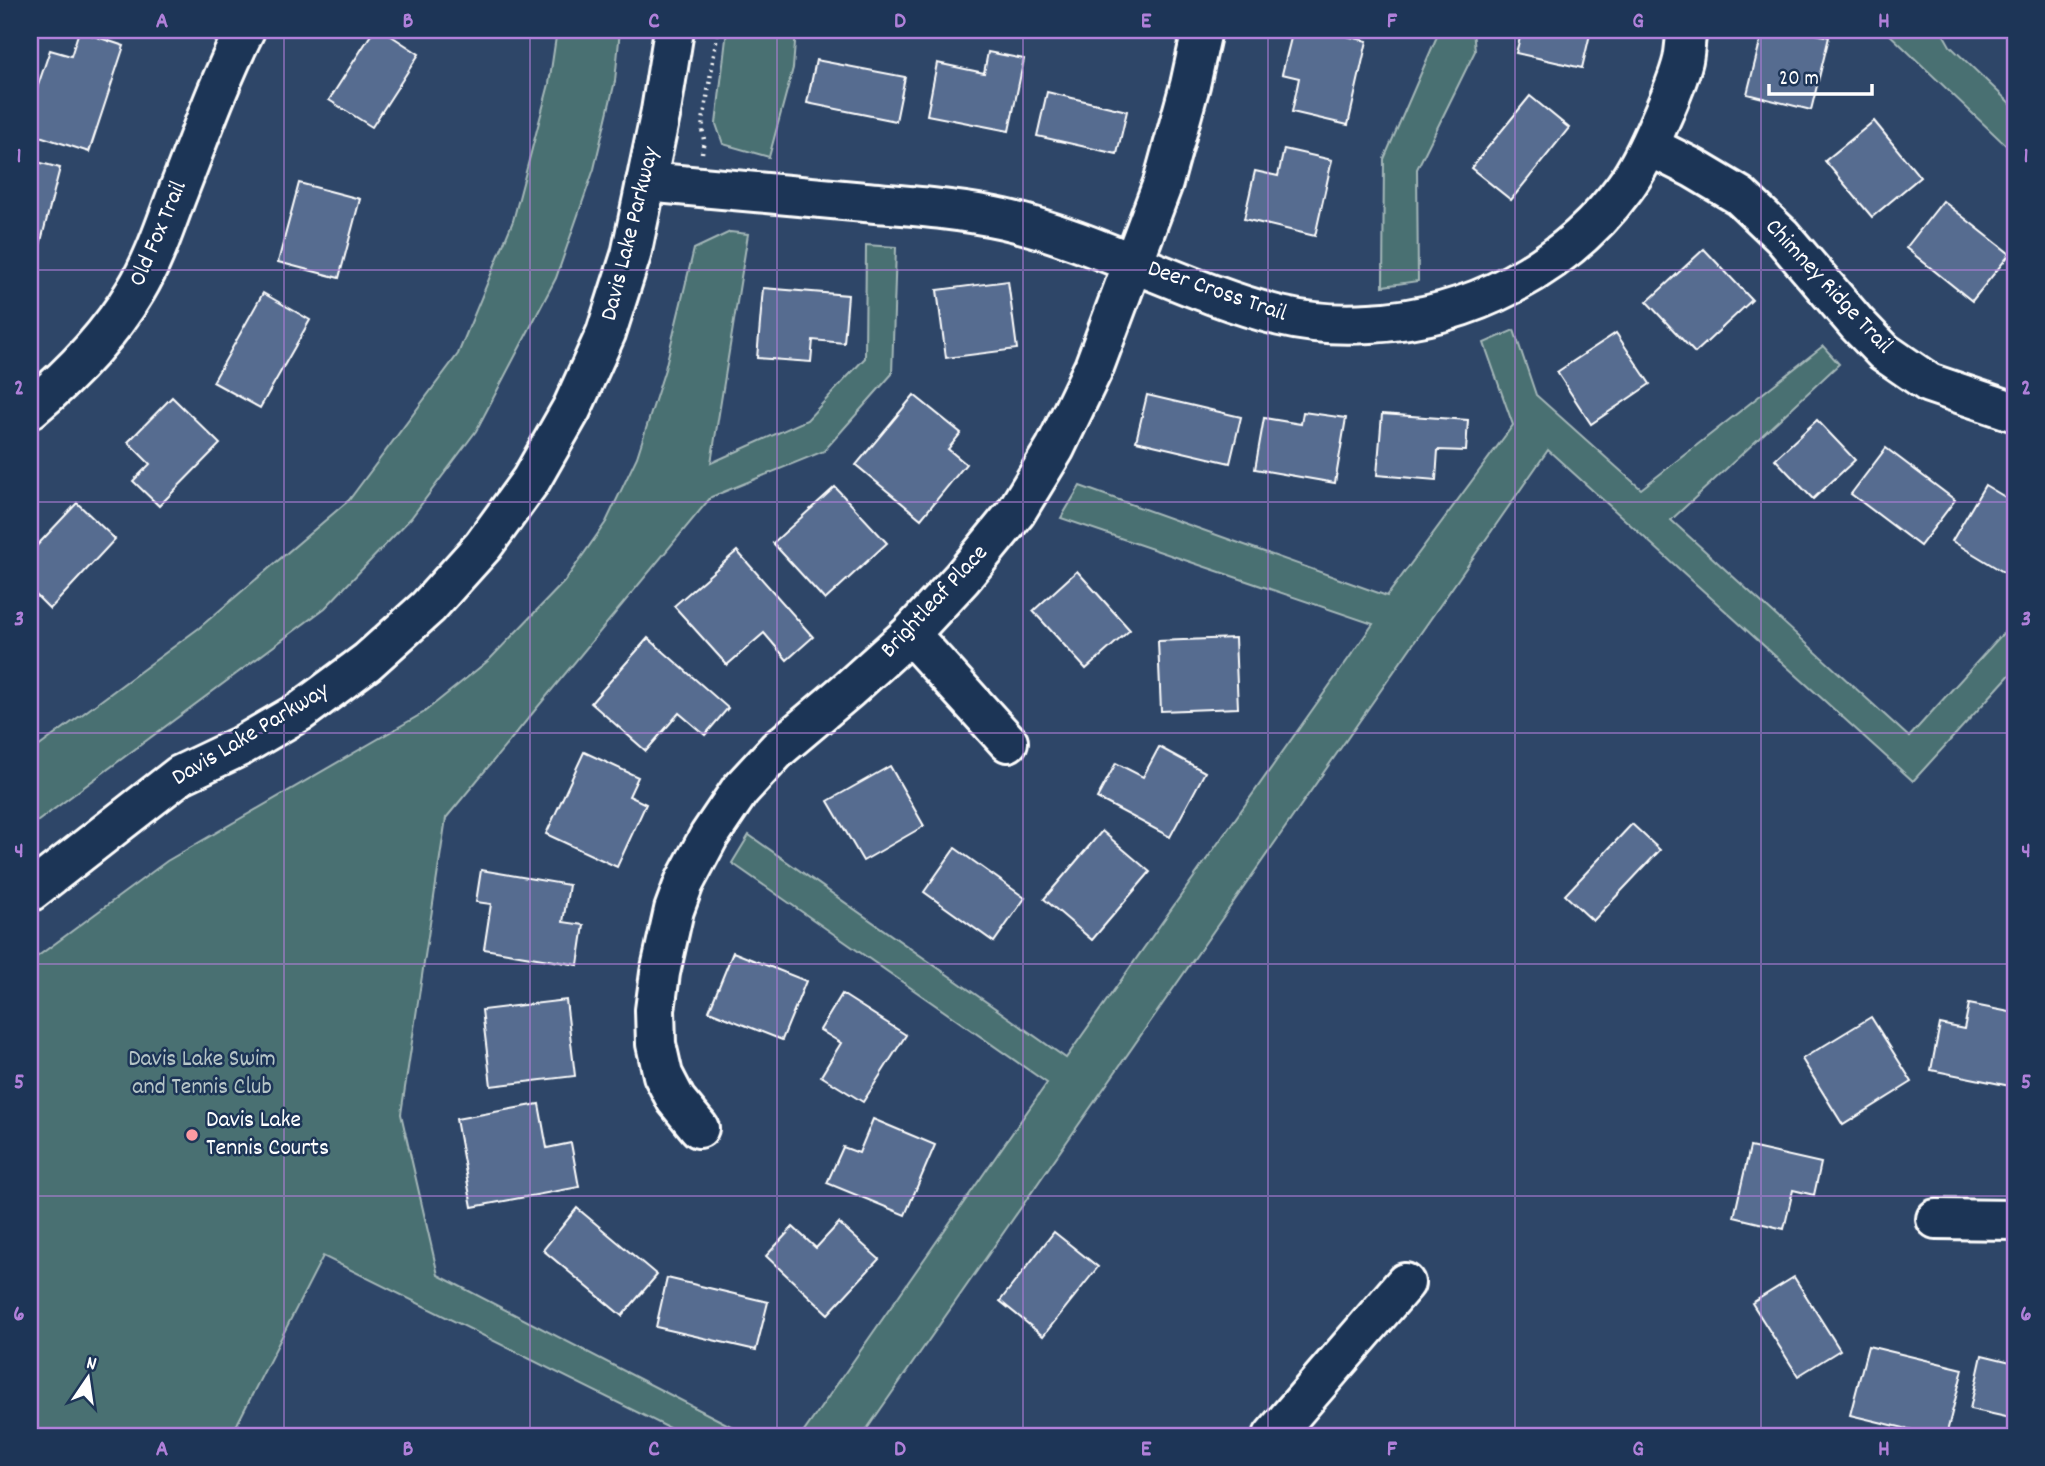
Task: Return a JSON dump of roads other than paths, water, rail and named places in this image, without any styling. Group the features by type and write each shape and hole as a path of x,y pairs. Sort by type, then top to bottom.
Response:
{"street":[{"name":"Old Fox Trail","path":"30,409 62,383 108,332 137,289 155,251 223,75 246,30"},
{"name":"Davis Lake Parkway","path":"30,892 180,775 241,746 301,711 367,662 428,607 483,546 531,480 578,396 606,333 631,255 661,111 674,30"},
{"name":"Brightleaf Place","path":"699,1128 676,1100 663,1075 656,1044 655,1010 660,974 674,909 684,883 709,836 740,790 778,749 910,634 962,578 1016,512 1055,448 1094,367 1163,183 1202,30"},
{"name":"Deer Cross Trail","path":"646,182 920,207 1001,218 1049,231 1243,305 1291,318 1344,324 1395,322 1464,306 1507,287 1558,256 1587,231 1626,186 1649,146 1683,60 1687,30"},
{"name":"Chimney Ridge Trail","path":"1649,146 1740,196 1782,236 1884,352 1929,383 2015,412"},
{"path":"910,634 1008,743"},
{"path":"1937,1219 2015,1220"},
{"path":"1273,1436 1405,1283"}],"place":[{"name":"Davis Lake Tennis Courts","path":"192,1135"}],"park label":[{"name":"Davis Lake Swim and Tennis Club","path":"202,1074"}]}
